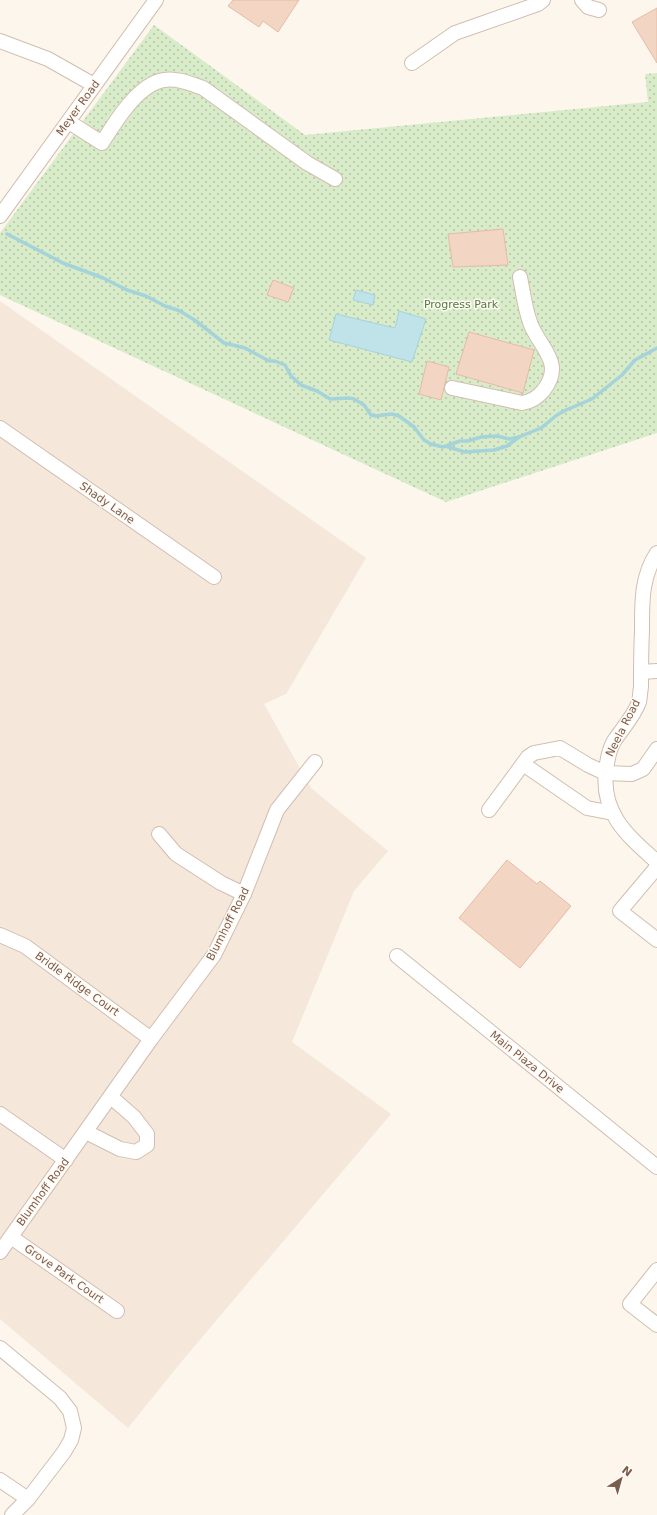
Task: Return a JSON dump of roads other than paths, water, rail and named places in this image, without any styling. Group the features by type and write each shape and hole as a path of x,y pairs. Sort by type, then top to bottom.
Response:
{"street":[{"name":"Meyer Road","path":"0,216 156,0"},
{"path":"412,63 455,33 538,4 543,0"},
{"path":"582,0 588,7 599,10"},
{"path":"0,41 48,59 94,85"},
{"path":"69,122 102,143 116,121 139,94 150,86 164,80 184,81 203,88 307,163 335,179"},
{"path":"452,388 522,403 530,402 539,395 547,385 552,374 552,364 548,352 531,325 520,277"},
{"name":"Shady Lane","path":"0,428 214,577"},
{"name":"Neela Road","path":"657,553 652,561 646,577 642,595 639,702 613,743 607,759 604,782 609,806 618,824 631,839 657,862"},
{"path":"641,672 657,671"},
{"path":"489,810 528,757 534,753 560,748 588,765 606,773 632,774 643,769 657,749"},
{"name":"Blumhoff Road","path":"0,1252 151,1039 214,955 244,894 277,810 315,762"},
{"path":"523,764 587,808 613,813"},
{"path":"159,834 176,854 221,883 244,894"},
{"path":"657,867 620,911 657,940"},
{"name":"Bridle Ridge Court","path":"0,935 25,946 151,1039"},
{"name":"Main Plaza Drive","path":"397,956 657,1167"},
{"path":"86,1132 120,1149 136,1152 147,1145 147,1134 134,1118 111,1097"},
{"path":"0,1114 66,1160"},
{"name":"Grove Park Court","path":"11,1236 117,1311"},
{"path":"657,1270 630,1304 657,1325"},
{"path":"0,1348 60,1398 70,1411 74,1428 71,1440 64,1452 28,1499 12,1515"},
{"path":"0,1480 28,1499"}],"water":[{"path":"356,290 375,295 373,305 353,300"},
{"path":"399,311 426,319 412,362 329,340 336,314 395,328"}],"waterway":[{"path":"7,234 63,263 103,278 127,290 146,296 165,306 180,311 196,321 224,343 245,348 269,361 275,361 285,365 291,376 301,385 317,391 330,399 354,399 364,405 371,415 376,416 392,414 399,416 414,427 424,440 431,444 443,447 460,441 468,441 481,437 497,436 509,439 519,437 541,428 557,415 592,399 622,375 635,360 657,348"},
{"path":"448,447 465,452 494,450 507,446 519,437"}],"park label":[{"name":"Progress Park","path":"461,304"}]}
